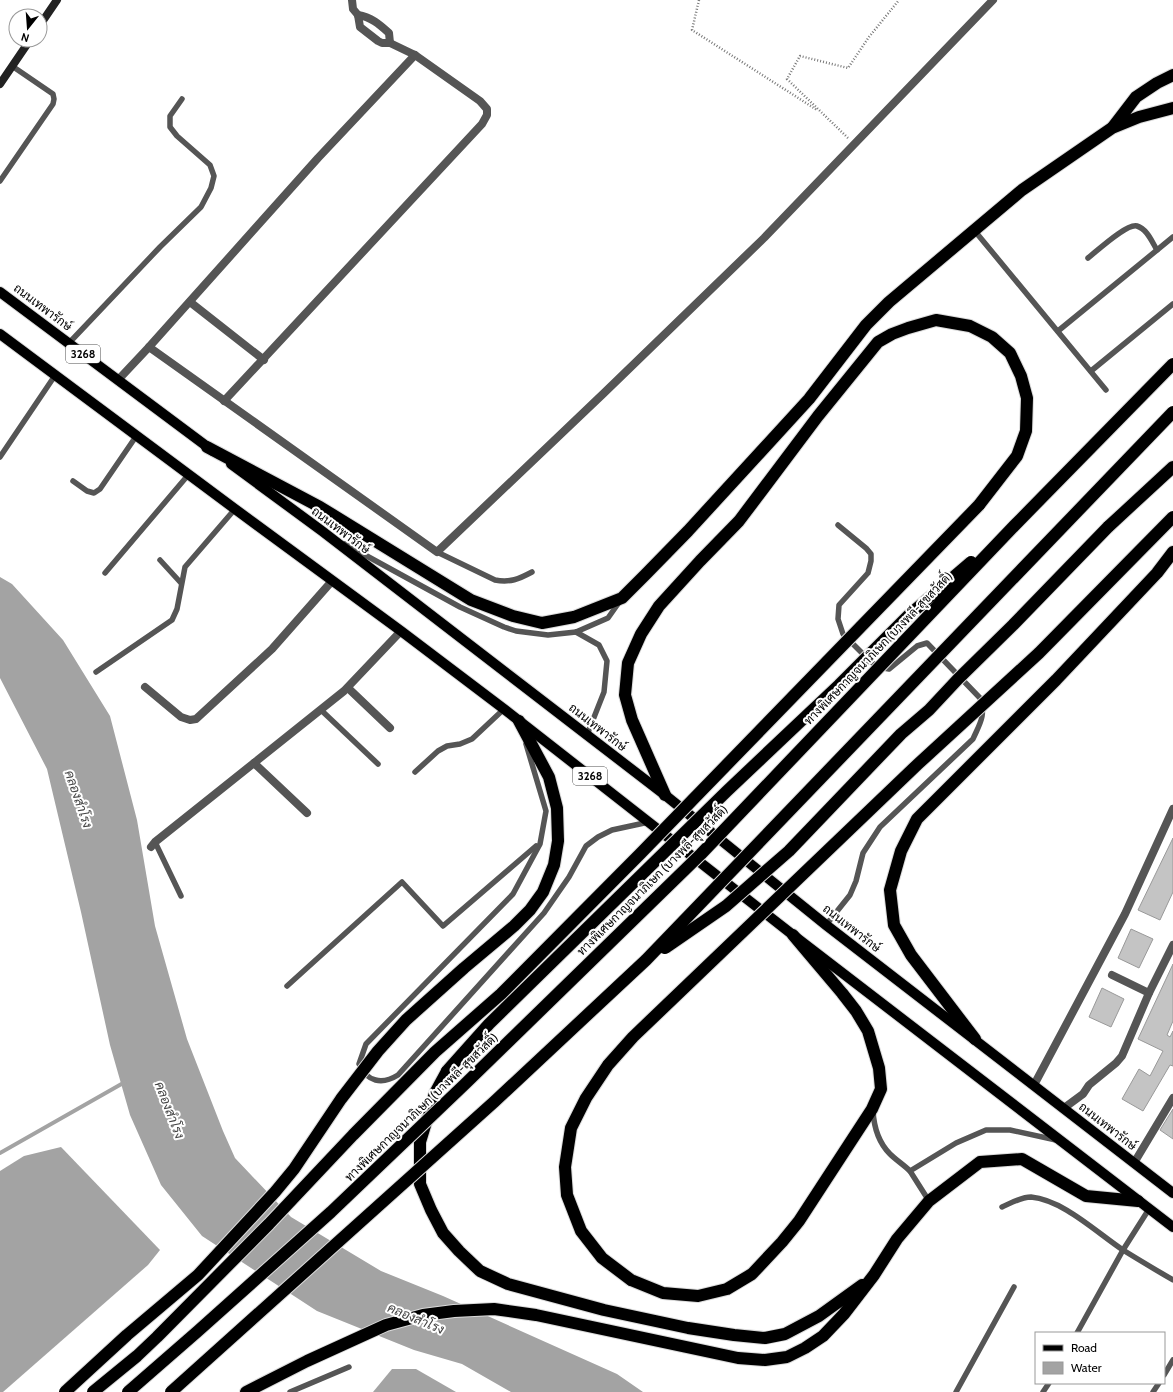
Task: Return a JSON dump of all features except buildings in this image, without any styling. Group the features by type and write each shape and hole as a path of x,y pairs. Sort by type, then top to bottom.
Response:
{"highway":[{"path":"1112,128 1136,97 1157,83 1173,75"},
{"path":"207,447 320,507 471,600 514,616 542,623 574,617 622,598 688,531 809,399 866,325 889,302 1022,190 1112,128 1139,117 1173,108"},
{"path":"93,1392 137,1356 157,1337 435,1052 512,983 641,853 979,505 1017,456 1026,431 1027,398 1021,376 1010,353 992,337 970,326 936,320 892,334 878,342 822,410 739,521 659,606 641,634 628,663 626,695 632,720 665,795"},
{"name":"ทางพิเศษกาญจนาภิเษก (บางพลี-สุขสวัสดิ์)","path":"128,1392 331,1212 695,860 1015,525 1173,364"},
{"path":"171,1392 494,1102 646,960 1173,412"},
{"path":"646,960 726,906 789,851 901,734 929,710 1108,527 1173,467"},
{"path":"793,935 842,993 856,1011 868,1031 879,1068 882,1089 872,1109 799,1221 782,1242 752,1274 727,1290 698,1296 664,1293 631,1280 602,1258 581,1231 567,1195 564,1167 571,1128 586,1098 608,1065 633,1037 918,764 1039,653 1173,517"},
{"path":"874,1276 819,1316 785,1334 765,1338 688,1328 604,1310 508,1284 480,1271 443,1233 420,1184 420,1142 435,1093 447,1071 495,1018 716,802 839,685 909,615 1015,525"},
{"path":"975,1039 911,955 894,925 890,890 900,851 917,819 1056,680 1157,573 1173,552"},
{"path":"65,1392 104,1356 198,1275 264,1206 294,1169 346,1093 378,1052 406,1020 514,926 530,910 543,892 554,865 558,841 557,808 549,777 519,720"},
{"path":"246,1392 307,1361 386,1325 423,1315 454,1311 494,1309 536,1315 738,1358 765,1360 787,1357 805,1348 823,1336 844,1314 874,1276 897,1239 929,1201 980,1162 1022,1159 1086,1196 1138,1201"}],"main road":[{"name":"ถนนเทพารักษ์","path":"0,292 322,531 665,795 826,924 1173,1192"},
{"name":"3268","path":"0,334 56,374 519,720 793,935 1173,1227"}],"street":[{"path":"48,13 57,0"},
{"path":"224,402 482,124 487,115 487,109 480,101 415,55 390,43 382,43 378,41 360,27 358,15 353,9 352,0"},
{"path":"149,347 224,402 437,552 604,393 758,243 993,0"},
{"path":"358,15 367,17 389,33 390,43"},
{"path":"0,84 24,48"},
{"path":"118,380 190,302 318,158 415,55"},
{"path":"190,302 264,360"},
{"path":"145,686 181,717 190,720 196,719 272,649 332,580"},
{"path":"153,844 348,688 401,631"},
{"path":"348,688 390,728"},
{"path":"254,764 307,813"},
{"path":"1034,1085 1125,914 1173,809"},
{"path":"1064,1108 1083,1094 1089,1085 1122,1056 1149,993 1173,945"},
{"path":"1112,975 1149,993"},
{"path":"1134,1163 1173,1098"}],"lane":[{"path":"0,181 53,104 54,99 53,94 12,66"},
{"path":"69,343 160,247 201,207 212,188 214,176 210,165 177,136 170,127 170,116 182,98"},
{"path":"1088,258 1131,226 1137,226 1145,231 1157,250"},
{"path":"974,230 1106,390"},
{"path":"1058,331 1173,237"},
{"path":"1091,371 1173,304"},
{"path":"0,457 56,374"},
{"path":"73,481 87,491 94,493 100,489 137,435"},
{"path":"105,573 188,474"},
{"path":"96,672 172,620 177,609 185,567 235,509"},
{"path":"826,924 850,895 856,881 863,853 880,827 973,739 984,708 980,698 927,643 917,646 889,670 878,668 844,634 838,619 839,604 868,573 871,554 866,548 838,525"},
{"path":"322,531 460,607 516,631 548,635 576,632 608,618 622,598"},
{"path":"437,552 495,580 506,582 520,578 532,572"},
{"path":"160,560 181,583"},
{"path":"576,632 599,645 607,661 604,692 587,735"},
{"path":"415,772 438,751 447,746 460,744 472,739 504,709"},
{"path":"321,710 378,764"},
{"path":"519,720 546,811 540,844 513,894 366,1044 359,1064 362,1071 366,1075 374,1080 383,1082 391,1080 398,1075 544,913 569,877 586,846 598,836 612,830 650,822"},
{"path":"153,844 181,896"},
{"path":"287,986 402,882 443,926 540,844"},
{"path":"872,1109 874,1127 880,1141 890,1154 910,1171 929,1201"},
{"path":"910,1171 956,1143 986,1130 1010,1130 1058,1140"},
{"path":"1002,1207 1017,1199 1030,1197 1049,1201 1062,1207 1123,1250 1173,1280"},
{"path":"1078,1332 1123,1250 1149,1209"},
{"path":"956,1392 1014,1287"},
{"path":"1165,1373 1173,1360"},
{"path":"290,1392 349,1367"}],"path":[{"path":"699,0 692,30 822,114"},
{"path":"854,144 787,79 800,56 848,68 869,37 899,0"}],"water":[{"name":"คลองสำโรง","path":"0,577 12,584 63,640 110,716 137,820 155,926 187,1039 235,1158 291,1217 381,1271 443,1296 617,1374 643,1392 511,1392 462,1364 414,1350 317,1311 202,1236 161,1185 130,1115 110,1045 81,912 47,769 0,678"},
{"path":"61,1147 160,1250 148,1265 3,1392 0,1392 0,1171 24,1156"},
{"path":"392,1369 416,1369 456,1392 373,1392"}],"waterway":[{"path":"0,1153 125,1082"}]}
